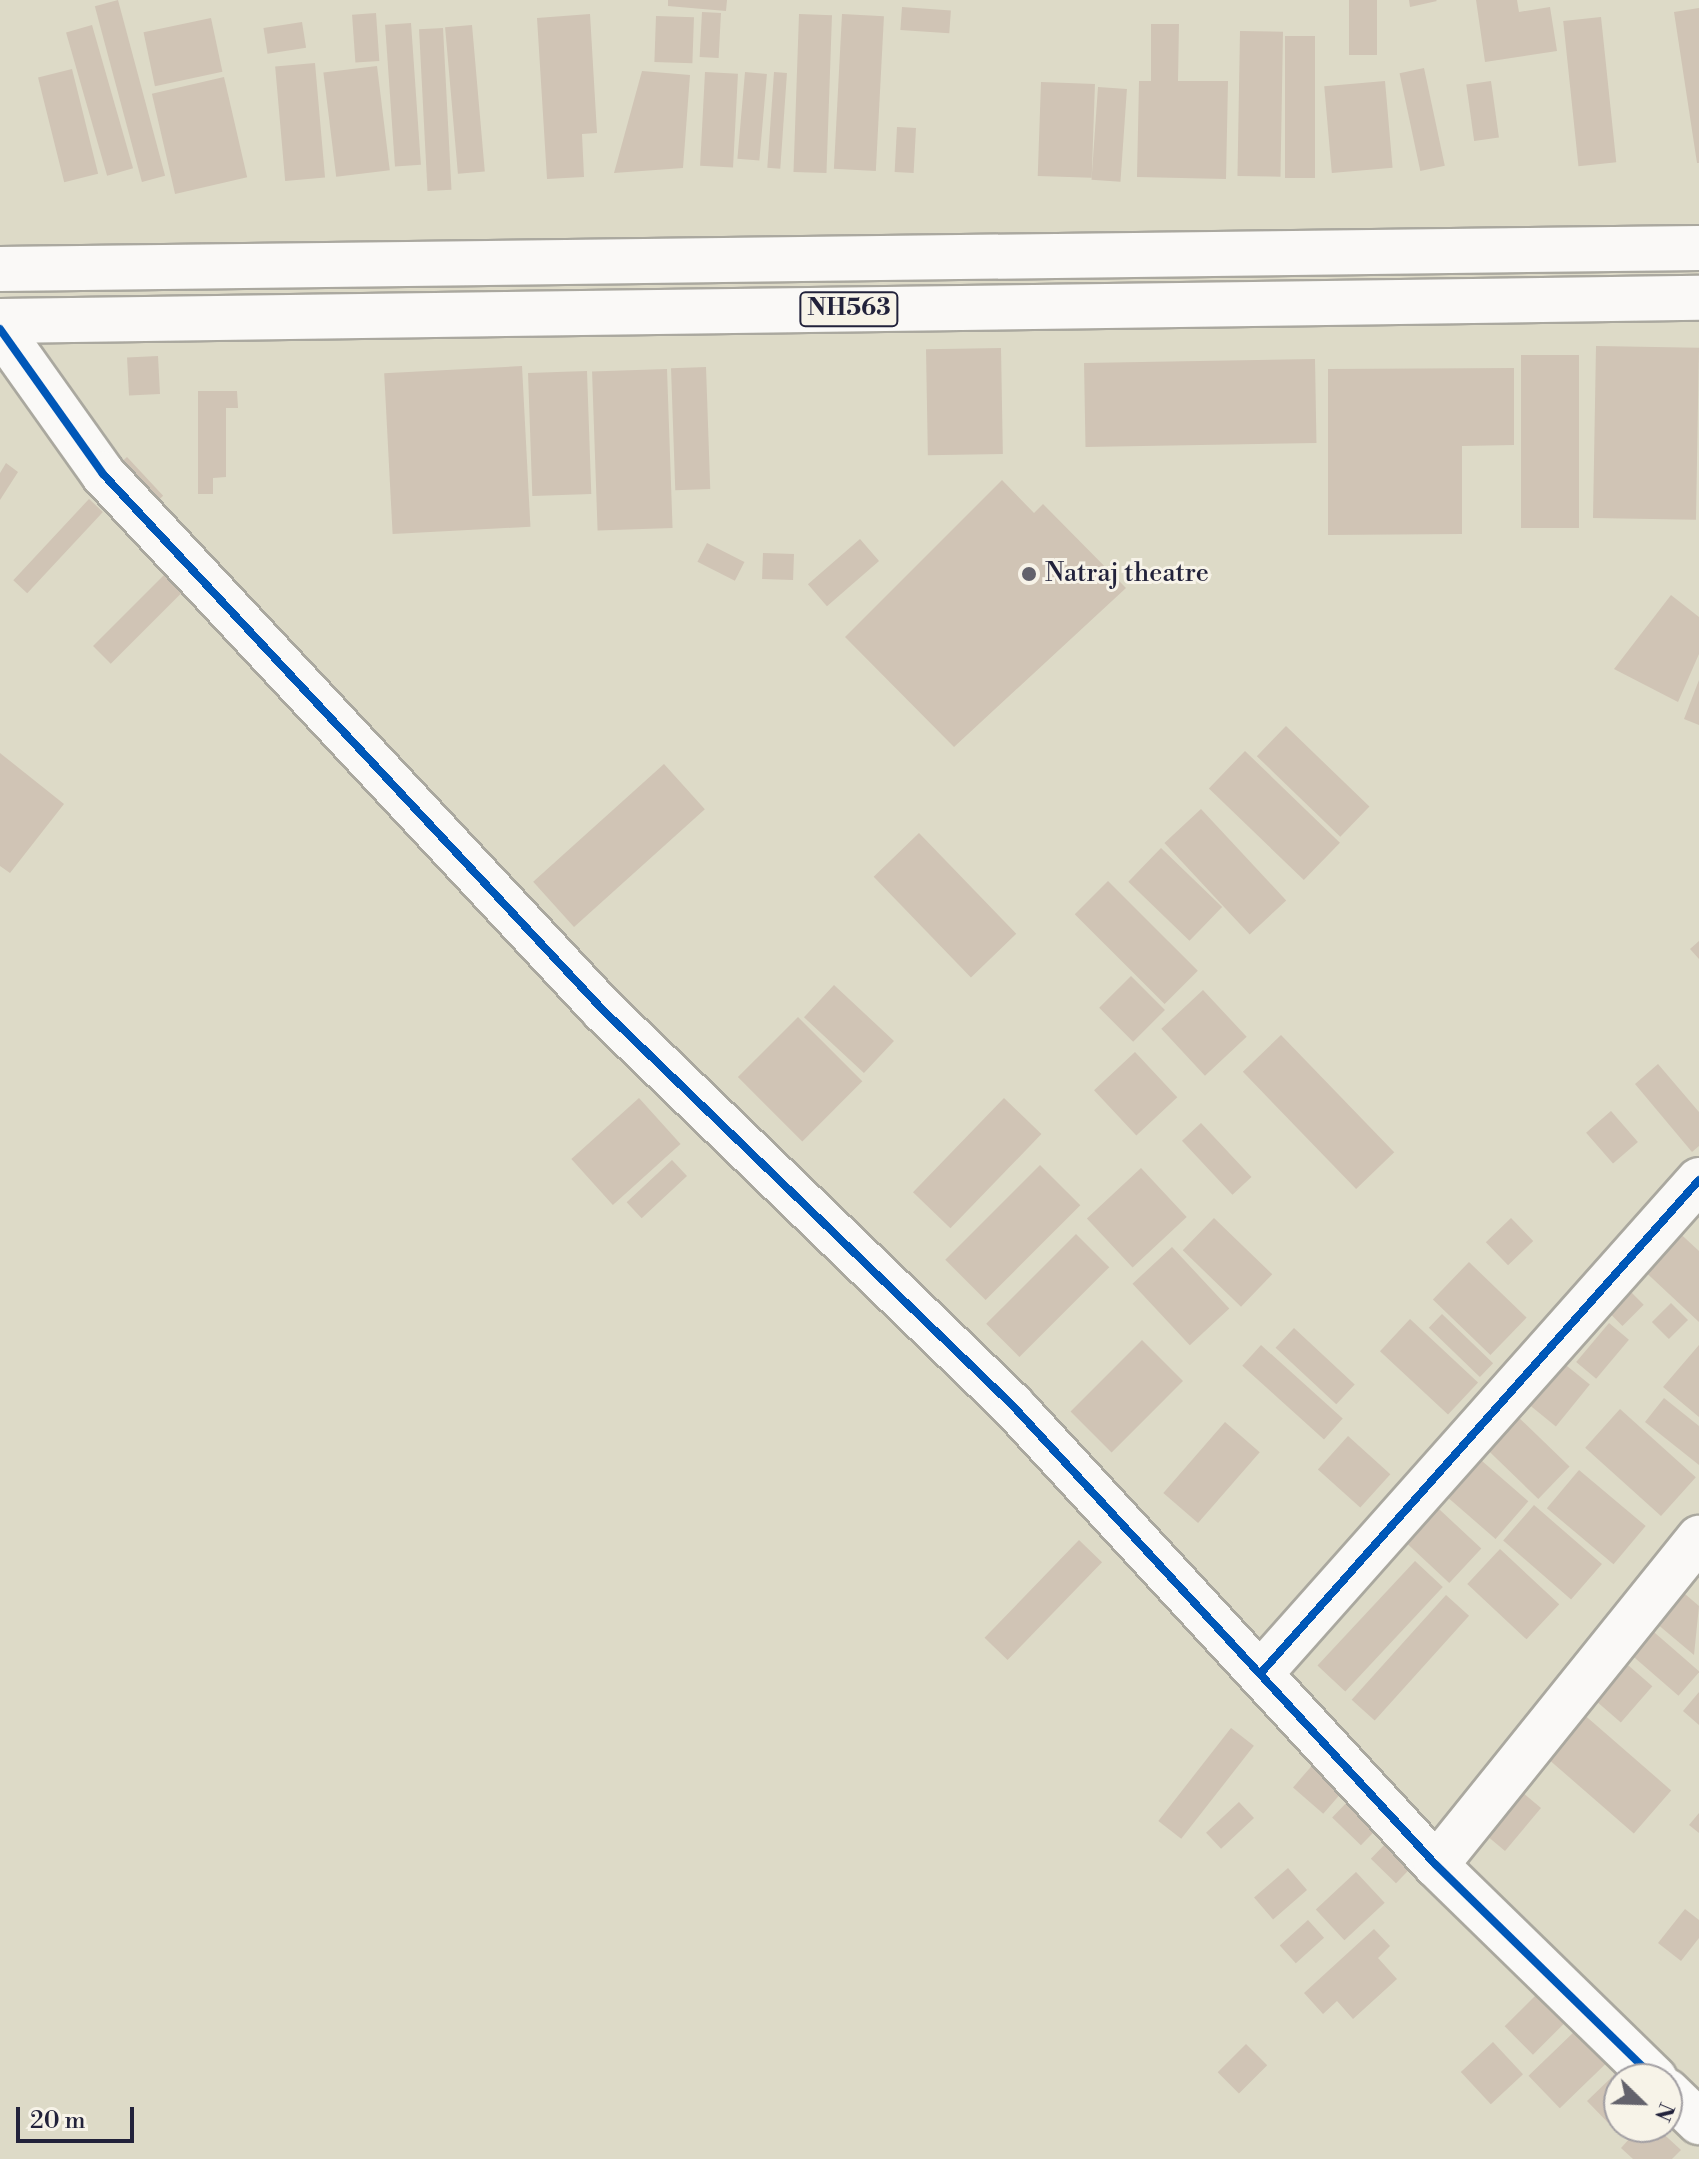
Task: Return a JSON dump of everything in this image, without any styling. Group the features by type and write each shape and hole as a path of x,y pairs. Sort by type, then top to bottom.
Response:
{"main road":[{"name":"NH563","path":"1,263 1699,248"},
{"name":"NH563","path":"0,321 1699,298"},
{"path":"0,329 103,474 603,1010 1013,1406 1436,1865 1639,2063"},
{"path":"1260,1674 1699,1180"},
{"path":"1436,1865 1699,1538"},
{"path":"1683,2106 1699,2122"}],"building":[{"path":"118,0 165,176 142,182 95,6"},
{"path":"668,0 727,0 726,11 668,6"},
{"path":"1349,0 1377,0 1377,55 1349,55"},
{"path":"1409,0 1436,0 1437,1 1410,7"},
{"path":"1476,0 1517,0 1519,12 1550,7 1557,51 1485,62"},
{"path":"902,7 951,10 949,33 900,30"},
{"path":"1699,8 1699,163 1697,163 1674,12"},
{"path":"702,12 721,13 719,58 700,57"},
{"path":"376,13 379,61 355,63 352,15"},
{"path":"590,14 597,133 582,134 584,177 547,179 537,18"},
{"path":"799,14 832,15 826,173 793,172"},
{"path":"842,14 884,16 876,171 834,169"},
{"path":"656,16 694,17 692,63 654,62"},
{"path":"1601,17 1616,162 1578,166 1563,21"},
{"path":"211,18 222,72 155,86 144,32"},
{"path":"302,22 306,48 268,54 263,28"},
{"path":"411,23 421,165 395,166 385,25"},
{"path":"1151,24 1179,24 1178,81 1228,81 1226,179 1137,177 1139,81 1151,81"},
{"path":"92,25 133,168 107,176 66,32"},
{"path":"472,25 485,171 458,174 445,27"},
{"path":"443,28 451,190 428,191 419,29"},
{"path":"1240,31 1283,32 1280,177 1237,176"},
{"path":"1285,36 1315,36 1315,178 1285,178"},
{"path":"315,63 325,178 285,181 275,66"},
{"path":"377,66 390,170 336,177 323,73"},
{"path":"1424,68 1445,166 1420,171 1400,73"},
{"path":"72,69 98,174 64,182 38,77"},
{"path":"642,71 690,75 683,168 614,173"},
{"path":"705,72 738,74 733,168 700,166"},
{"path":"745,72 767,74 759,161 737,159"},
{"path":"774,72 787,73 780,169 767,168"},
{"path":"224,77 247,177 175,194 152,94"},
{"path":"1385,81 1393,168 1332,173 1324,86"},
{"path":"1491,81 1499,137 1474,141 1466,84"},
{"path":"1041,82 1095,84 1092,178 1038,176"},
{"path":"1098,87 1127,89 1120,182 1092,180"},
{"path":"897,127 916,128 914,173 895,172"},
{"path":"1596,346 1699,348 1696,520 1593,518"},
{"path":"1001,348 1003,454 928,455 926,349"},
{"path":"1521,355 1579,355 1579,528 1521,528"},
{"path":"158,356 160,394 129,396 127,358"},
{"path":"1315,359 1316,443 1086,447 1084,363"},
{"path":"522,366 530,527 393,534 384,373"},
{"path":"706,367 710,489 675,490 671,368"},
{"path":"1514,368 1514,445 1462,446 1462,534 1328,535 1328,369"},
{"path":"667,369 673,528 598,531 592,372"},
{"path":"587,371 591,494 532,496 528,373"},
{"path":"198,391 237,391 238,408 226,408 226,477 213,478 213,494 198,494"},
{"path":"127,457 163,496 151,507 115,469"},
{"path":"6,463 18,472 0,500 0,473"},
{"path":"1002,480 1034,513 1043,504 1126,588 954,747 845,637"},
{"path":"89,499 103,512 27,593 13,580"},
{"path":"860,539 879,561 827,606 808,584"},
{"path":"707,543 744,562 735,581 697,562"},
{"path":"763,553 794,554 793,580 762,579"},
{"path":"168,571 186,589 111,664 93,646"},
{"path":"1671,595 1699,617 1699,654 1678,702 1614,669"},
{"path":"1699,680 1699,725 1684,719"},
{"path":"1286,726 1369,807 1340,837 1257,756"},
{"path":"1245,751 1340,843 1304,880 1209,788"},
{"path":"0,753 64,804 10,873 0,866"},
{"path":"664,764 705,809 574,927 533,882"},
{"path":"1201,809 1286,900 1250,935 1164,843"},
{"path":"919,833 1016,934 971,977 874,877"},
{"path":"1161,848 1222,907 1189,941 1128,882"},
{"path":"1108,881 1198,971 1165,1004 1075,914"},
{"path":"1699,941 1699,959 1690,949"},
{"path":"1131,976 1165,1010 1133,1042 1099,1008"},
{"path":"834,985 894,1041 864,1073 804,1017"},
{"path":"1203,990 1247,1037 1205,1076 1161,1029"},
{"path":"798,1017 862,1081 802,1141 738,1077"},
{"path":"1281,1035 1394,1152 1356,1189 1243,1072"},
{"path":"1135,1052 1177,1097 1136,1136 1094,1090"},
{"path":"1658,1064 1699,1112 1699,1146 1692,1152 1635,1084"},
{"path":"639,1098 680,1144 613,1205 571,1159"},
{"path":"1004,1098 1041,1134 950,1228 913,1192"},
{"path":"1611,1111 1638,1142 1613,1164 1586,1133"},
{"path":"1201,1123 1251,1177 1232,1195 1182,1141"},
{"path":"672,1160 687,1176 642,1218 627,1202"},
{"path":"1040,1165 1080,1205 986,1300 945,1260"},
{"path":"1141,1168 1187,1217 1133,1267 1087,1218"},
{"path":"1214,1218 1272,1274 1241,1307 1183,1250"},
{"path":"1511,1218 1533,1241 1508,1265 1486,1242"},
{"path":"1673,1227 1699,1251 1699,1322 1638,1265"},
{"path":"1076,1234 1109,1267 1019,1357 986,1324"},
{"path":"1172,1247 1229,1308 1190,1345 1133,1284"},
{"path":"1469,1262 1527,1318 1490,1355 1433,1299"},
{"path":"1626,1287 1644,1305 1622,1326 1605,1308"},
{"path":"1671,1303 1688,1320 1669,1339 1652,1322"},
{"path":"1442,1314 1493,1363 1480,1377 1429,1328"},
{"path":"1410,1319 1478,1382 1448,1415 1380,1351"},
{"path":"1609,1323 1629,1340 1596,1379 1576,1362"},
{"path":"1294,1328 1355,1385 1336,1404 1276,1348"},
{"path":"1142,1340 1183,1381 1112,1452 1071,1411"},
{"path":"1261,1345 1343,1419 1324,1439 1242,1366"},
{"path":"1699,1345 1699,1417 1663,1387"},
{"path":"1551,1353 1590,1384 1556,1426 1517,1395"},
{"path":"1664,1398 1699,1426 1699,1465 1645,1422"},
{"path":"1620,1409 1696,1477 1661,1516 1585,1448"},
{"path":"1512,1411 1570,1467 1538,1499 1481,1443"},
{"path":"1225,1422 1260,1452 1198,1523 1163,1493"},
{"path":"1348,1436 1390,1474 1360,1508 1318,1469"},
{"path":"1474,1454 1528,1501 1496,1539 1441,1492"},
{"path":"1579,1470 1646,1526 1614,1564 1547,1508"},
{"path":"1425,1496 1481,1549 1449,1583 1393,1530"},
{"path":"1534,1505 1602,1564 1571,1600 1503,1540"},
{"path":"1079,1540 1102,1562 1008,1660 985,1638"},
{"path":"1500,1549 1559,1604 1527,1639 1467,1584"},
{"path":"1415,1561 1443,1587 1345,1691 1317,1666"},
{"path":"1664,1576 1699,1606 1694,1655 1637,1607"},
{"path":"1446,1595 1469,1616 1375,1721 1352,1700"},
{"path":"1624,1606 1699,1671 1678,1696 1603,1630"},
{"path":"1598,1639 1652,1686 1621,1722 1567,1675"},
{"path":"1558,1692 1671,1790 1634,1833 1521,1735"},
{"path":"1699,1692 1699,1725 1683,1711"},
{"path":"1231,1728 1254,1746 1181,1839 1158,1821"},
{"path":"1316,1761 1346,1787 1323,1814 1293,1787"},
{"path":"1509,1781 1541,1808 1505,1851 1454,1808"},
{"path":"1353,1796 1382,1824 1361,1845 1332,1818"},
{"path":"1239,1802 1254,1818 1221,1849 1206,1833"},
{"path":"1699,1813 1699,1833 1689,1825"},
{"path":"1391,1838 1416,1862 1396,1883 1371,1859"},
{"path":"1288,1868 1307,1890 1273,1919 1254,1898"},
{"path":"1356,1872 1385,1903 1344,1940 1316,1910"},
{"path":"1685,1909 1699,1920 1699,1938 1681,1961 1658,1943"},
{"path":"1308,1920 1324,1938 1296,1963 1280,1945"},
{"path":"1374,1929 1390,1946 1378,1958 1397,1979 1353,2019 1337,2001 1323,2014 1304,1993"},
{"path":"1540,1991 1568,2019 1533,2055 1505,2026"},
{"path":"1576,2030 1607,2062 1603,2063 1603,2066 1560,2108 1529,2076"},
{"path":"1493,2042 1523,2074 1491,2104 1461,2072"},
{"path":"1246,2044 1267,2065 1239,2093 1218,2072"},
{"path":"1603,2086 1603,2117 1587,2101"},
{"path":"1626,2143 1673,2143 1681,2150 1672,2159 1633,2159 1621,2148"}],"cycle path":[{"path":"0,329 103,474 603,1010 1013,1406 1436,1865 1639,2063"},
{"path":"1260,1674 1699,1180"}],"place":[{"name":"Natraj theatre","path":"1029,574"}]}
